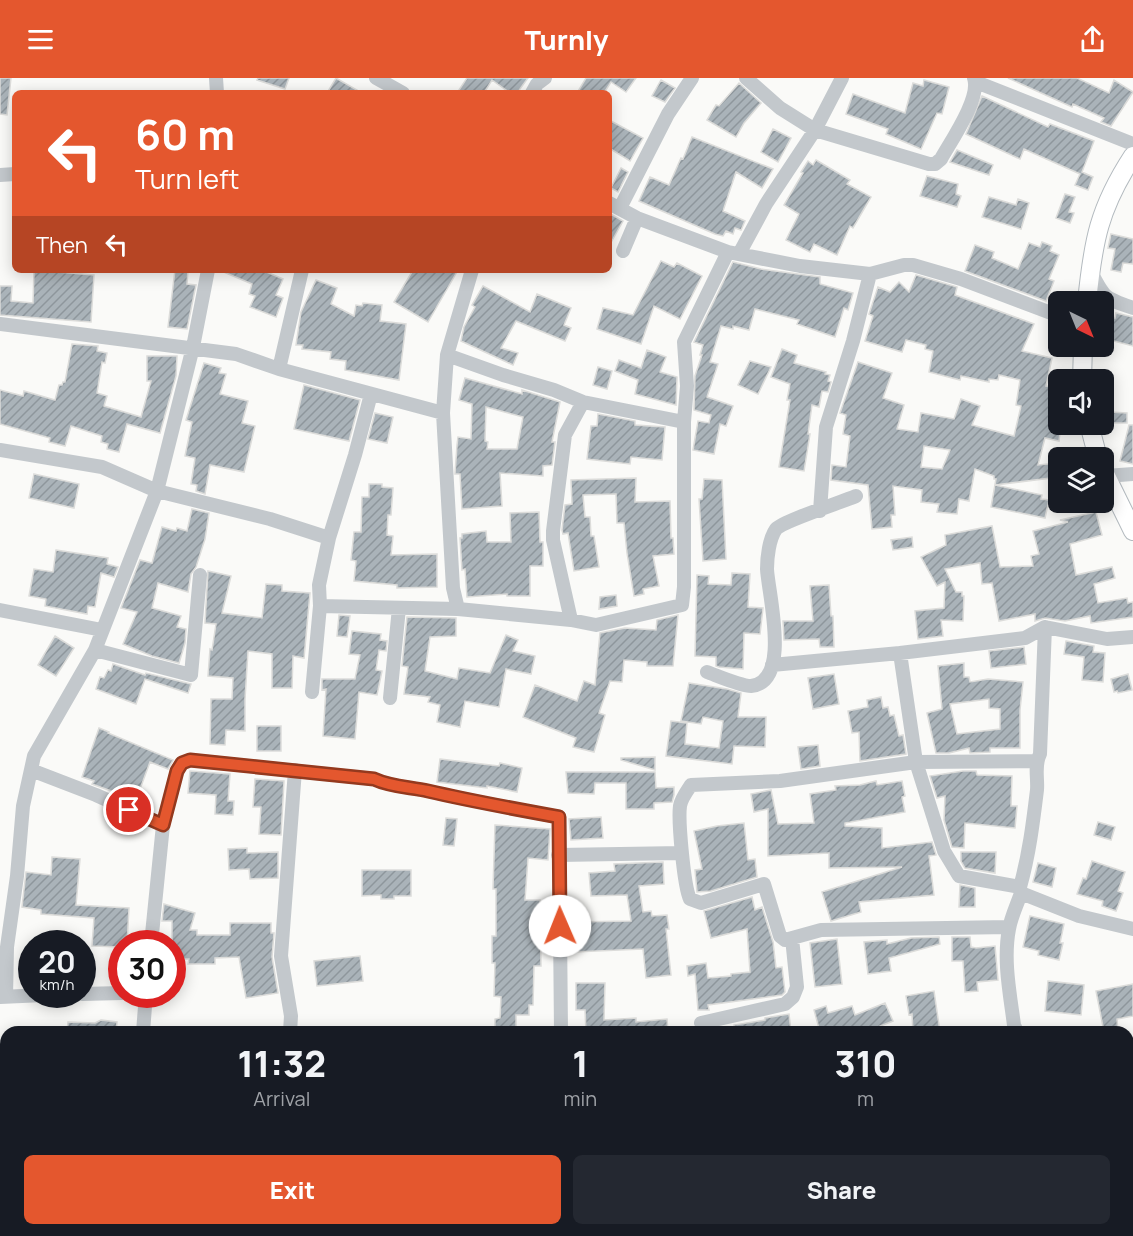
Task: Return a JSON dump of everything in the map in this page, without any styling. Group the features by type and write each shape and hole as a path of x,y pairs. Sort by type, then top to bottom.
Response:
{"main road":[{"path":"1088,291 1098,225 1120,177 1133,156"},
{"path":"1114,492 1133,531"}],"street":[{"path":"376,78 397,86"},
{"path":"534,90 545,78"},
{"path":"692,78 614,206 637,218 734,254 800,266 870,274 904,265 913,265 961,279 1048,312"},
{"path":"746,78 780,108 815,130 929,164 935,164 941,159 971,104 975,80 1133,144"},
{"path":"320,606 458,609 596,624 682,605 684,587 684,422 687,386 684,342 734,254 815,130 842,78"},
{"path":"623,251 637,218"},
{"path":"1090,270 1102,294 1112,301 1133,308"},
{"path":"18,996 3,997 23,806 34,756 95,650 157,492 193,347 207,273"},
{"path":"279,369 301,273"},
{"path":"458,609 453,588 443,413 447,355 471,273"},
{"path":"820,511 826,428 870,274"},
{"path":"0,324 236,354 279,369 443,413"},
{"path":"447,355 554,390 583,402 684,422"},
{"path":"312,692 320,606 319,585 329,538 371,394"},
{"path":"571,620 553,531 565,435 583,402"},
{"path":"0,450 102,467 157,492 270,519 329,538"},
{"path":"1114,474 1133,474"},
{"path":"707,672 749,686 766,678 772,665 775,625 767,568 770,546 776,530 784,524 856,496"},
{"path":"95,650 191,675 200,575"},
{"path":"390,698 399,608"},
{"path":"0,610 102,630"},
{"path":"772,665 1025,638 1045,627 1107,639 1133,637"},
{"path":"1014,1026 1007,965 1009,927 1021,890 1031,841 1038,779 1036,761 1040,754 1045,627"},
{"path":"900,653 916,762 944,851 959,876 1021,890 1079,916 1133,929"},
{"path":"152,930 163,825 177,771 182,763 190,760 374,779 385,784 559,817 561,1026"},
{"path":"1009,927 821,930 785,940 780,936 764,885 700,903 690,900 682,853 680,805 691,785 780,781 916,762 1036,761"},
{"path":"31,770 96,795 163,825"},
{"path":"290,1026 291,1016 281,956 295,770"},
{"path":"558,855 682,853"},
{"path":"701,1023 785,1004 793,997 797,987 792,938"},
{"path":"143,1026 145,1008"}],"building":[{"path":"0,78 11,78 7,115 0,114"},
{"path":"258,78 289,78 285,89 257,80"},
{"path":"336,78 357,90 329,90"},
{"path":"467,78 528,78 519,90 506,90 492,80 486,90 459,90"},
{"path":"586,78 636,78 626,92 611,82 606,90 579,90"},
{"path":"1008,78 1077,78 1109,93 1114,80 1133,92 1111,126 1101,122 1104,118 1073,104 1072,107"},
{"path":"661,80 675,88 665,102 652,96"},
{"path":"924,80 949,87 942,114 937,113 921,149 886,134 888,129 846,114 853,94 905,113 913,83 923,86"},
{"path":"739,83 761,103 744,123 736,137 707,120 716,105 719,106"},
{"path":"982,96 1048,127 1050,124 1094,141 1082,172 1093,177 1088,190 1075,185 1080,174 1024,149 1020,159 966,134"},
{"path":"612,122 643,138 630,161 612,150"},
{"path":"773,129 791,138 778,162 761,152"},
{"path":"692,137 773,169 762,188 736,172 723,211 745,221 741,230 735,228 733,234 726,231 723,236 715,234 639,201 650,177 669,185"},
{"path":"957,150 993,165 989,175 950,162"},
{"path":"816,160 850,180 847,184 871,197 853,228 850,226 837,255 814,244 810,252 786,240 799,214 784,205 808,161 813,165"},
{"path":"621,168 628,172 618,192 612,189"},
{"path":"927,176 958,184 956,194 961,196 957,207 920,196"},
{"path":"1065,194 1075,197 1069,212 1074,213 1070,223 1056,218"},
{"path":"989,197 1016,205 1018,199 1029,203 1021,229 982,217"},
{"path":"612,215 623,221 612,241"},
{"path":"1111,234 1133,239 1133,264 1123,263 1121,272 1111,270 1115,249 1108,248"},
{"path":"1042,242 1052,246 1050,251 1059,255 1049,279 1054,281 1048,291 1046,301 965,271 975,245 994,252 992,258 1018,269 1029,243 1040,247"},
{"path":"661,261 674,267 677,263 702,276 680,319 654,306 641,344 597,329 603,308 633,315"},
{"path":"733,262 761,269 820,277 820,284 853,293 848,310 844,308 835,337 797,324 799,320 755,309 749,330 721,326 710,362 718,364 707,397 733,406 726,426 720,424 714,454 693,450 698,421 709,423 711,415 694,410 695,376 703,345 694,342"},
{"path":"34,273 94,275 91,322 0,315 0,286 12,286 11,301 33,303"},
{"path":"175,273 188,273 187,284 196,285 187,329 168,327"},
{"path":"226,273 269,273 283,279 276,295 283,298 276,317 250,307 255,296 249,294 252,284"},
{"path":"411,273 456,273 428,322 394,302"},
{"path":"916,275 957,287 955,295 1034,324 1022,351 1052,358 1046,386 1048,386 1048,435 1060,435 1059,441 1045,438 1038,465 1048,464 1048,478 995,485 1042,495 1041,499 1048,500 1045,518 991,507 996,479 994,476 975,469 969,501 959,499 957,514 937,512 939,504 921,502 922,490 893,486 895,515 891,515 892,527 872,529 868,485 831,480 832,465 846,467 850,436 843,434 846,415 840,413 858,362 892,373 883,398 904,405 897,429 918,432 921,413 954,419 961,399 980,406 972,425 1014,436 1021,406 1016,405 1020,380 999,375 998,380 989,379 989,382 961,376 960,380 929,372 933,351 925,349 926,345 906,340 902,352 865,341 873,316 869,314 878,287 890,292 899,282 909,292","holes":["924,446 950,450 942,469 921,467"]},
{"path":"316,280 337,288 331,304 354,316 356,305 362,306 363,303 382,305 380,321 406,324 399,380 345,370 346,361 330,359 331,352 302,349 303,345 296,345 301,312"},
{"path":"483,286 530,312 537,294 571,308 564,325 571,328 565,341 516,321 501,348 518,353 513,365 461,341 464,327 475,307 472,305"},
{"path":"1116,313 1133,317 1133,346 1114,341"},
{"path":"72,344 98,346 97,351 107,353 105,363 102,362 97,393 107,396 104,406 141,417 151,381 147,381 147,356 177,356 176,376 160,433 127,424 119,452 107,449 108,444 101,442 102,436 71,426 65,446 49,442 50,438 0,424 0,390 23,396 24,391 55,400 59,385 65,382"},
{"path":"782,349 797,355 794,363 830,375 828,381 831,382 828,392 822,391 819,407 812,405 804,471 779,467 790,400 787,400 790,384 771,377"},
{"path":"647,350 666,357 660,372 677,377 676,405 635,394 638,380 615,371 619,360 641,368"},
{"path":"750,361 771,367 758,394 738,385"},
{"path":"204,363 221,368 219,373 226,374 220,394 248,401 242,423 255,426 244,472 210,465 205,494 196,491 197,485 191,484 195,458 185,456 192,422 186,420"},
{"path":"598,367 612,371 607,389 593,385"},
{"path":"465,378 522,394 522,390 560,402 552,442 555,442 552,465 543,466 543,476 500,473 502,506 462,509 460,474 455,474 457,445 458,437 471,439 472,404 459,400","holes":["486,407 523,417 517,449 487,449 488,442 485,441"]},
{"path":"304,385 360,400 349,441 294,429"},
{"path":"1114,412 1127,413 1127,423 1114,423"},
{"path":"375,413 393,417 387,443 368,439"},
{"path":"598,414 635,421 635,425 665,427 662,460 631,457 630,464 587,459 591,426 597,426"},
{"path":"1129,425 1133,425 1133,464 1120,461"},
{"path":"34,474 79,484 74,508 29,498"},
{"path":"636,478 635,502 670,501 674,554 653,556 659,586 643,589 644,594 634,596 624,523 617,523 616,494 583,495 585,517 590,517 591,536 594,536 599,567 574,571 568,533 563,534 562,530 565,505 572,504 571,480"},
{"path":"704,479 722,480 726,559 703,561 699,499 702,499"},
{"path":"369,484 382,484 382,487 393,488 387,535 393,536 391,555 437,554 437,587 397,588 397,585 354,581 356,561 351,560 354,532 361,532 362,497 369,497"},
{"path":"192,509 209,513 205,539 196,567 191,574 188,592 158,583 152,608 181,616 177,627 186,629 185,643 179,663 152,656 123,644 137,612 121,608 140,560 152,563 162,527 187,531"},
{"path":"539,512 543,566 530,566 530,596 507,596 507,594 467,597 465,569 462,570 460,538 462,534 486,531 487,542 511,542 510,513"},
{"path":"1096,513 1102,535 1070,544 1076,575 1112,567 1115,578 1094,584 1098,603 1127,598 1128,603 1133,602 1133,617 1091,623 1090,616 1065,621 1045,618 1035,621 1035,614 999,621 992,583 982,584 980,563 945,569 956,592 962,592 964,596 963,621 941,620 943,636 918,639 915,611 944,608 945,582 937,586 921,557 946,545 945,535 992,526 1000,567 1033,566 1031,556 1039,554 1033,531 1068,522 1060,520"},
{"path":"912,537 913,547 893,550 891,540"},
{"path":"56,550 108,558 107,564 118,567 114,577 101,573 95,607 88,606 87,614 45,606 46,599 29,596 34,569 53,572"},
{"path":"208,571 231,576 222,613 262,618 266,584 282,585 282,591 310,593 304,658 293,656 292,688 272,688 272,654 248,651 245,731 226,730 225,745 210,744 211,699 232,699 233,678 208,676 210,649 212,650 216,624 205,623"},
{"path":"732,573 750,574 748,607 763,608 760,634 744,633 743,669 716,666 716,657 695,656 697,575 709,576 708,584 731,585"},
{"path":"829,585 834,647 820,647 819,639 784,640 783,621 813,621 810,586"},
{"path":"616,595 617,606 599,609 600,597"},
{"path":"339,615 350,616 347,637 337,636"},
{"path":"678,615 673,666 647,666 647,662 624,660 622,682 610,681 599,713 605,715 594,752 573,747 576,738 523,717 535,685 577,701 584,681 595,685 600,633 625,628 656,630 657,620"},
{"path":"407,617 456,618 456,636 430,637 425,671 457,679 459,668 490,673 506,635 518,640 513,651 535,656 531,674 506,669 499,707 465,701 460,727 437,722 440,705 428,702 430,697 404,694 408,667 402,666"},
{"path":"352,631 381,634 380,640 387,641 386,651 379,650 376,670 382,671 377,695 359,692 355,739 323,736 326,689 322,690 322,679 355,679 360,655 349,654"},
{"path":"55,636 74,648 56,676 38,665"},
{"path":"1066,641 1094,646 1093,652 1105,653 1103,682 1082,680 1084,657 1064,654"},
{"path":"1024,647 1026,664 991,668 989,651"},
{"path":"964,663 964,677 969,677 970,682 988,679 1023,682 1020,748 990,748 990,752 970,753 969,748 949,753 936,753 927,713 942,709 938,666","holes":["989,699 989,708 1000,709 1000,729 957,734 950,704"]},
{"path":"113,664 145,675 146,673 191,684 188,693 145,679 136,704 96,689 100,677 104,678 108,670 111,671"},
{"path":"834,674 839,704 813,709 808,678"},
{"path":"1128,674 1132,690 1114,692 1111,679"},
{"path":"689,683 741,693 738,717 766,717 765,747 734,746 732,764 666,756 671,721 687,723 685,744 719,748 723,721 703,717 701,724 681,721"},
{"path":"881,697 883,708 888,707 890,716 894,715 899,736 903,735 906,754 860,761 859,732 852,733 848,711 868,707 867,700"},
{"path":"257,726 281,726 281,751 257,751"},
{"path":"99,728 173,760 168,769 150,762 136,800 92,784 94,781 82,777"},
{"path":"818,745 820,766 801,769 798,747"},
{"path":"655,757 655,770 621,760 621,758"},
{"path":"440,759 499,766 500,763 522,768 517,792 487,786 487,788 437,782"},
{"path":"190,771 230,774 228,801 234,801 233,815 215,814 216,795 188,793"},
{"path":"976,771 977,775 1012,776 1011,806 1017,806 1015,828 965,823 964,848 952,847 944,820 945,796 937,798 930,776"},
{"path":"566,772 655,772 656,788 674,787 674,795 672,802 654,803 654,809 626,809 626,783 595,783 594,794 568,793"},
{"path":"255,779 284,781 281,835 259,834 261,807 253,807"},
{"path":"876,781 877,785 902,781 905,812 845,823 845,826 882,828 882,848 932,842 936,855 929,856 934,895 859,902 861,912 831,921 822,892 902,867 829,868 829,853 768,856 768,809 754,812 751,794 771,790 778,824 814,823 810,794 836,790 835,786 860,785"},
{"path":"601,817 603,838 571,840 569,819"},
{"path":"446,818 457,819 454,846 443,845"},
{"path":"1098,822 1115,827 1111,840 1094,835"},
{"path":"744,823 748,860 755,859 757,877 711,891 697,892 695,870 702,869 694,831"},
{"path":"495,825 550,829 548,860 528,858 525,900 540,900 541,966 534,966 533,1005 529,1005 529,1015 516,1015 516,1026 495,1026 495,1019 500,1018 501,997 494,996 495,963 492,963 492,936 496,936 496,889 493,889"},
{"path":"247,848 247,853 278,852 278,878 250,879 249,869 229,870 228,849"},
{"path":"961,852 996,852 995,873 965,868 961,861"},
{"path":"52,857 80,859 76,905 129,908 128,930 108,930 108,947 96,946 94,918 41,914 41,910 22,907 26,872 51,875"},
{"path":"1092,861 1125,872 1118,891 1123,893 1116,911 1102,906 1103,901 1077,894 1083,878 1086,879"},
{"path":"663,862 664,884 639,886 643,912 651,911 652,916 667,915 669,929 666,929 671,975 646,978 643,949 574,952 573,922 631,921 627,895 591,896 589,873 615,871 614,864"},
{"path":"1038,863 1056,868 1052,887 1033,882"},
{"path":"362,870 411,870 411,896 381,899 381,895 362,896"},
{"path":"960,885 975,888 975,907 959,907"},
{"path":"752,897 755,910 762,907 773,942 776,968 782,967 785,992 782,995 708,1005 709,1010 698,1010 695,974 688,976 687,966 706,963 708,978 750,972 747,929 711,938 704,911"},
{"path":"164,904 195,913 190,930 197,930 197,935 230,935 230,923 271,923 271,933 274,933 272,957 278,993 246,998 239,957 215,958 215,964 188,964 186,930 172,930 172,921 162,921"},
{"path":"1030,916 1064,924 1059,960 1038,955 1039,951 1023,947"},
{"path":"939,937 940,944 889,958 891,971 868,974 864,942 887,940 887,944 911,938"},
{"path":"952,937 970,937 971,947 995,946 998,980 977,982 978,991 965,992 963,961 952,961"},
{"path":"837,939 842,984 815,987 810,943"},
{"path":"360,956 363,981 317,986 314,961"},
{"path":"1048,981 1084,985 1081,1015 1045,1011"},
{"path":"576,983 605,983 604,1020 636,1018 636,1022 667,1019 668,1026 586,1026 585,1010 576,1010"},
{"path":"1133,984 1133,1016 1117,1019 1118,1026 1103,1026 1096,991"},
{"path":"934,991 939,1026 913,1026 912,1014 909,1015 906,996"},
{"path":"885,1003 893,1021 880,1026 818,1026 814,1010 826,1006 828,1013 852,1006 855,1015"},
{"path":"789,1014 790,1026 734,1026 765,1020 765,1018"},
{"path":"101,1020 117,1022 117,1026 68,1026 68,1022 95,1023"}],"route":[{"path":"129,810 163,825 177,771 182,763 190,760 374,779 385,784 559,817 560,926"}]}
